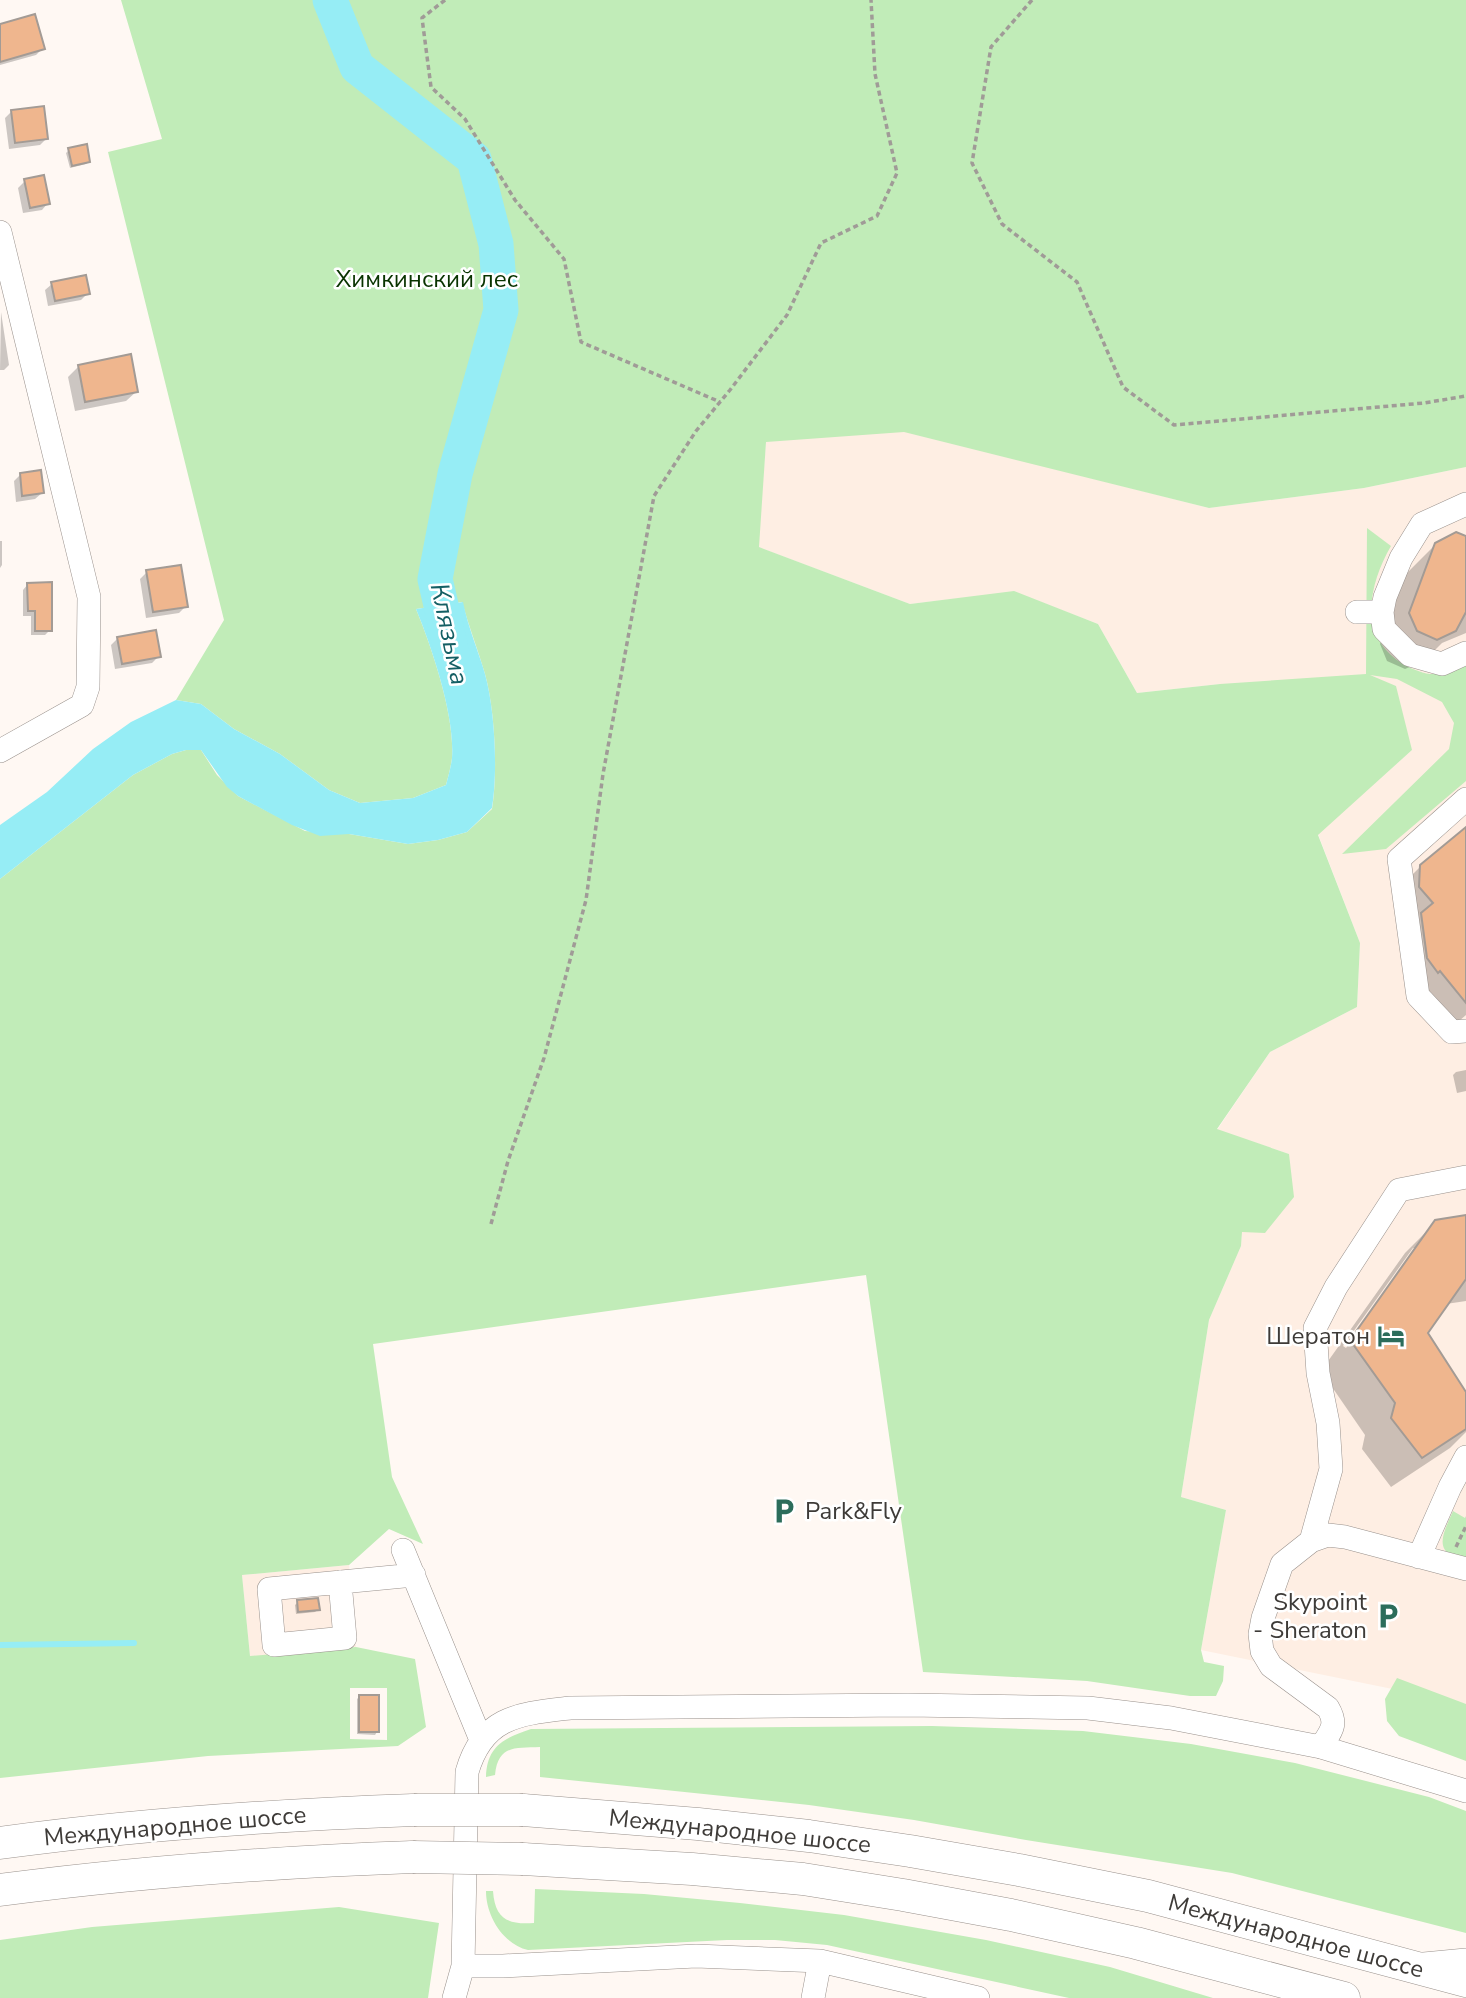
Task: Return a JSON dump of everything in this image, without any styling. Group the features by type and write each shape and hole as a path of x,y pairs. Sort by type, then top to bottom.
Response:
{"highway":[{"name":"Международное шоссе","path":"0,1843 61,1834 198,1821 414,1810 523,1810 698,1824 910,1850 1148,1896 1466,1981"},
{"name":"Международное шоссе","path":"0,1890 190,1869 413,1857 523,1859 692,1869 803,1879 1011,1915 1136,1943 1344,1998"}],"street":[{"path":"0,232 89,597 88,687 82,705 0,751"},
{"path":"1466,504 1422,524 1401,558 1385,597 1382,612 1384,629 1410,655 1442,664 1466,653"},
{"path":"1357,612 1382,612"},
{"path":"1466,799 1399,859 1418,996 1452,1032 1466,1031"},
{"path":"1311,1541 1331,1469 1328,1423 1318,1373 1315,1328 1336,1287 1399,1190 1466,1177"},
{"path":"1419,1557 1466,1457"},
{"path":"1321,1747 1333,1728 1334,1718 1328,1708 1271,1666 1262,1651 1260,1634 1282,1564 1311,1541 1328,1535 1466,1569"},
{"path":"403,1550 481,1740"},
{"path":"340,1582 414,1575"},
{"path":"454,1998 463,1966 467,1772 472,1755 481,1740 495,1726 511,1717 570,1708 908,1705 1088,1708 1171,1718 1321,1747 1466,1791"},
{"path":"463,1966 696,1956 820,1961 978,1998"},
{"path":"1407,1966 1466,1960"},
{"path":"813,1998 820,1961"}],"path":[{"path":"445,0 422,18 431,87 465,118 515,200 564,259 581,342 720,402"},
{"path":"491,1224 508,1161 544,1058 586,900 603,774 654,496 696,430 787,315 821,243 877,216 897,173 875,74 871,0"},
{"path":"1032,0 991,47 972,163 1002,224 1077,282 1123,387 1174,425 1466,396"}],"shaded area":[{"path":"904,431 1209,508 1364,488 1466,467 1466,1704 1201,1650 1226,1510 1181,1497 1209,1320 1241,1246 1242,1231 1289,1154 1217,1130 1270,1052 1357,1007 1360,943 1318,834 1412,750 1220,684 1137,693 1098,624 1015,592 910,604 758,547 766,441"},
{"path":"349,1565 356,1647 250,1657 242,1575"}],"green space":[{"name":"Химкинский лес","path":"121,0 1466,0 1466,467 1364,488 1209,508 904,432 766,442 759,547 910,604 1014,591 1098,624 1137,693 1220,684 1366,674 1367,528 1391,546 1377,576 1372,608 1373,623 1387,651 1406,666 1430,674 1444,672 1466,663 1466,781 1386,849 1342,854 1449,749 1454,723 1442,702 1397,679 1370,675 1396,686 1412,750 1318,835 1360,943 1357,1007 1270,1052 1217,1129 1289,1154 1294,1197 1265,1233 1242,1232 1241,1246 1209,1320 1181,1497 1226,1510 1201,1650 1204,1662 1224,1666 1223,1681 1216,1696 1190,1696 1087,1681 923,1672 866,1275 373,1344 392,1477 423,1544 389,1529 349,1565 242,1575 250,1656 356,1647 415,1659 426,1727 398,1746 208,1756 0,1778 0,879 133,775 172,754 186,750 201,750 217,775 238,796 305,831 349,834 408,844 438,840 467,832 492,809 494,794 495,760 491,705 485,674 462,602 416,609 446,703 452,758 446,785 413,798 360,803 329,790 280,754 234,729 201,704 176,700 224,620 108,152 162,139","holes":["350,1688 387,1688 387,1740 350,1739"]},
{"path":"1453,1511 1465,1518 1466,1516 1466,1561 1455,1558 1444,1548 1443,1536"},
{"path":"1397,1678 1466,1704 1466,1761 1399,1736 1387,1721 1385,1699"},
{"path":"932,1726 1083,1731 1191,1744 1295,1763 1429,1797 1466,1811 1466,1933 1232,1873 809,1805 540,1777 540,1747 509,1750 500,1758 495,1775 486,1777 490,1758 499,1745 531,1729"},
{"path":"535,1889 644,1894 844,1915 986,1940 1110,1967 1213,1998 1069,1998 827,1945 775,1940 528,1950 511,1942 498,1928 489,1910 486,1891 493,1891 497,1908 504,1918 517,1923 534,1923"},
{"path":"339,1907 439,1923 428,1998 0,1998 0,1940 92,1927"}],"water":[{"path":"463,602 485,674 493,723 495,759 492,808 467,832 408,844 349,834 320,836 292,825 238,796 227,787 201,750 186,750 172,754 133,775 0,879 0,825 47,792 93,749 131,722 176,700 201,704 234,729 280,754 329,790 360,803 413,798 446,785 452,758 450,722 435,662 416,609"}],"building":[{"path":"35,14 45,49 0,62 0,24"},
{"path":"44,106 48,139 15,143 11,110"},
{"path":"87,144 90,162 72,166 68,148"},
{"path":"44,175 50,204 30,208 24,179"},
{"path":"86,275 90,294 55,301 51,282"},
{"path":"131,354 138,392 85,402 78,365"},
{"path":"41,470 44,493 22,496 20,473"},
{"path":"1456,532 1466,536 1466,612 1456,631 1437,640 1417,631 1409,613 1435,543"},
{"path":"181,565 188,607 153,612 146,570"},
{"path":"52,582 52,631 35,631 35,611 28,611 27,583"},
{"path":"156,630 161,657 122,664 117,637"},
{"path":"1466,827 1466,1003 1427,958 1421,913 1433,903 1419,887 1420,865"},
{"name":"Шератон","path":"1466,1215 1466,1279 1428,1333 1466,1392 1466,1429 1422,1458 1391,1418 1395,1403 1350,1340 1435,1220"},
{"path":"318,1598 320,1610 298,1612 297,1600"},
{"path":"359,1695 379,1695 379,1732 359,1732"}],"waterway":[{"name":"Клязьма","path":"330,0 357,67 474,159 496,244 501,310 455,474 435,579 452,653"},
{"path":"0,1645 134,1643"}],"place":[{"name":"Шератон","path":"1391,1336"},
{"name":"Park&Fly","path":"784,1511"},
{"name":"Skypoint - Sheraton","path":"1388,1616"}]}
